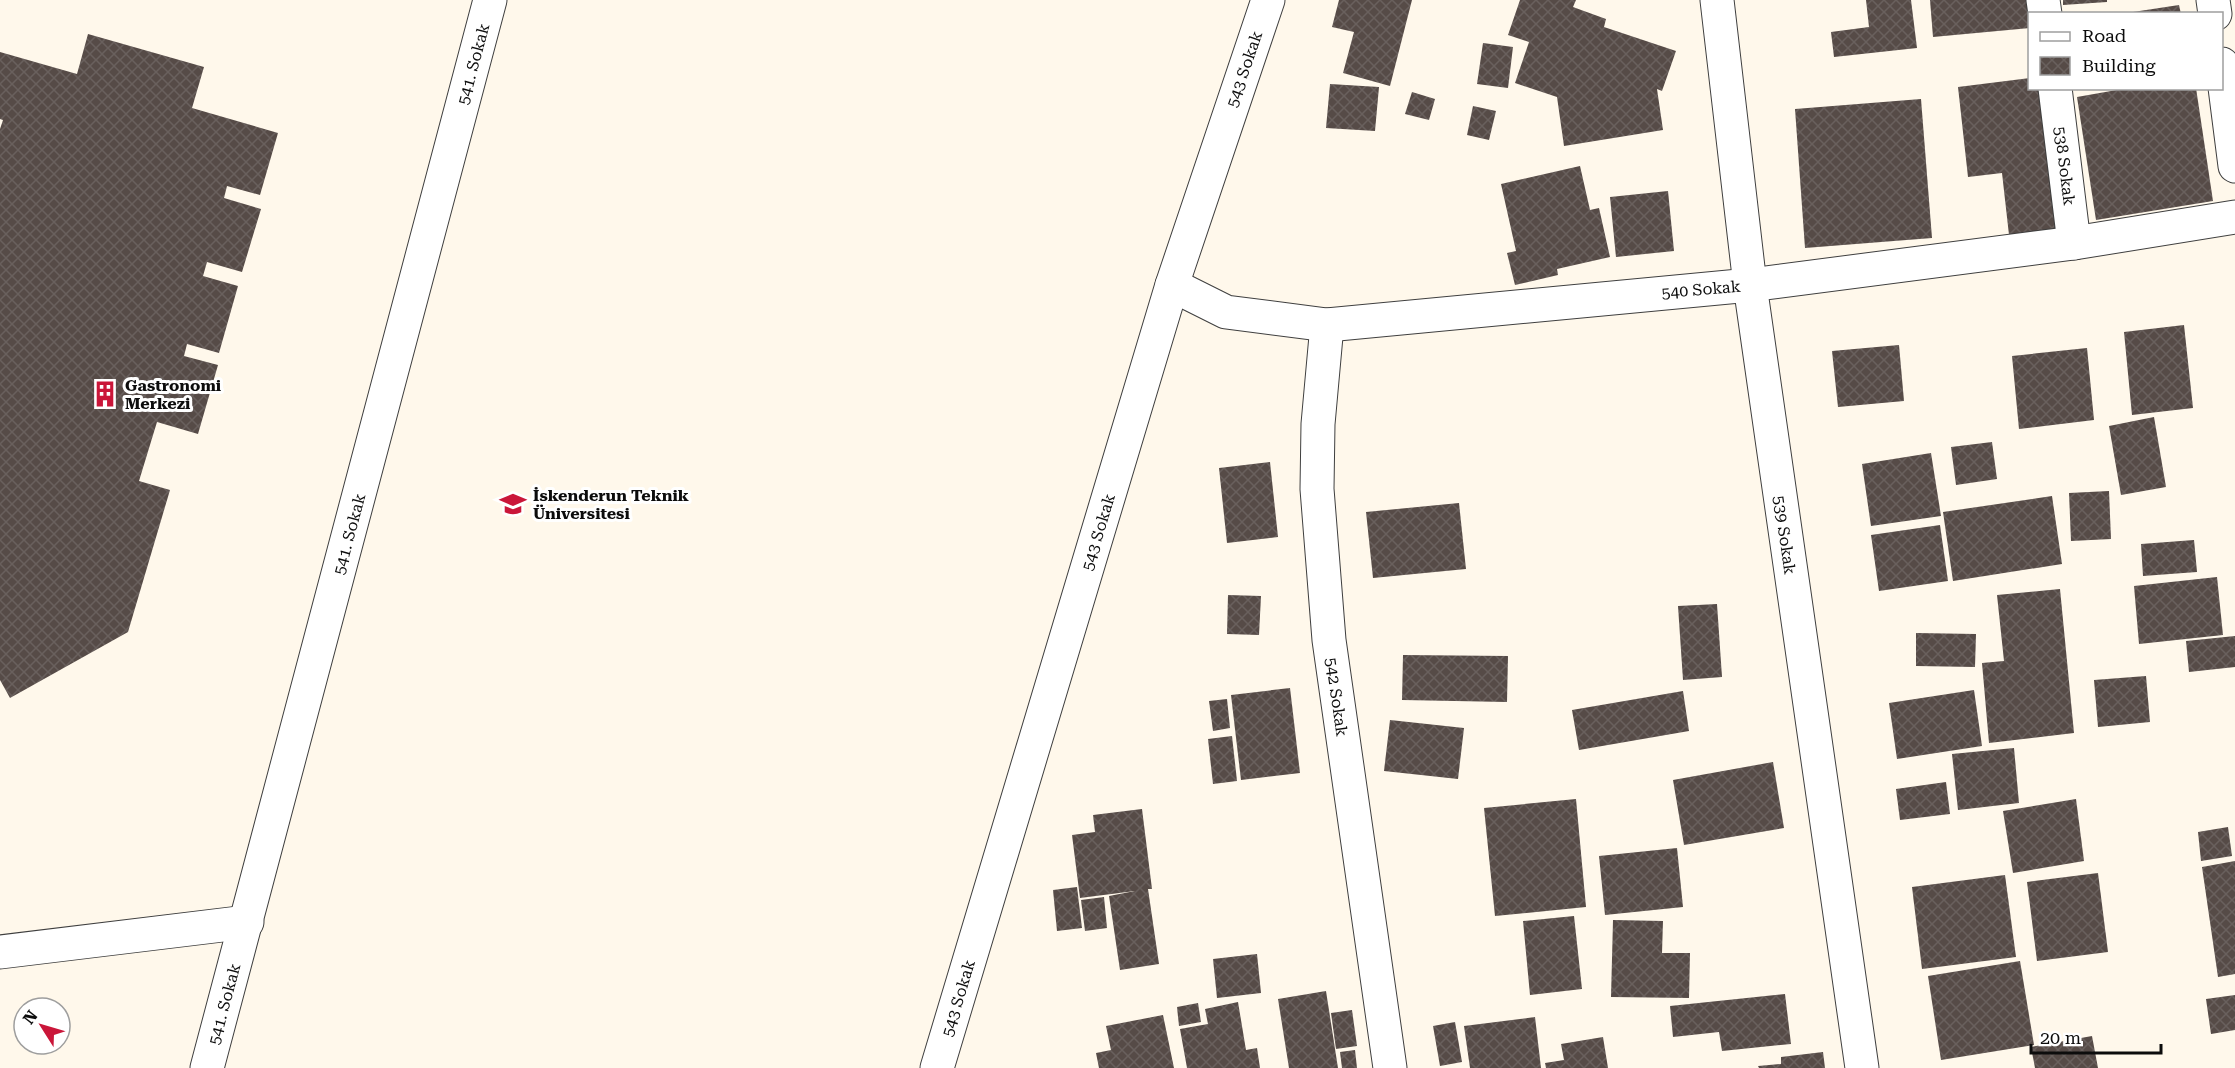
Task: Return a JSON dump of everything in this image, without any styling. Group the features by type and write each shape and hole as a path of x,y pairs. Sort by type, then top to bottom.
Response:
{"street":[{"name":"541. Sokak","path":"207,1068 490,0"},
{"name":"543 Sokak","path":"937,1068 1172,285 1268,0"},
{"name":"539 Sokak","path":"1717,0 1750,285 1862,1068"},
{"path":"2223,72 2235,166"},
{"name":"538 Sokak","path":"2055,90 2074,243"},
{"name":"540 Sokak","path":"1172,285 1226,312 1328,325 1750,285 2074,243 2235,217"},
{"name":"542 Sokak","path":"1328,325 1318,424 1317,489 1327,617 1390,1068"},
{"path":"0,952 247,922"}],"building":[{"path":"1339,0 1412,0 1390,86 1343,73 1354,32 1332,27"},
{"path":"1520,0 1576,0 1573,7 1606,19 1604,27 1676,51 1662,91 1657,89 1663,130 1564,146 1557,97 1515,83 1529,42 1508,35"},
{"path":"1866,0 1911,0 1917,48 1834,57 1831,32 1869,27"},
{"path":"1930,0 2028,0 2028,28 1933,37"},
{"path":"2063,0 2107,0 2107,2 2063,5"},
{"path":"2179,5 2181,12 2133,12"},
{"name":"Gastronomi Merkezi","path":"88,34 204,67 192,108 278,133 260,195 227,186 224,198 261,209 242,272 207,262 203,276 238,286 219,353 187,344 184,356 218,365 198,434 157,422 139,481 170,490 128,632 10,698 0,680 0,129 3,120 0,119 0,52 77,74"},
{"path":"1483,43 1513,47 1508,88 1477,84"},
{"path":"2028,78 2028,90 2042,90 2059,229 2009,235 2002,173 1968,177 1958,87"},
{"path":"1330,84 1379,87 1375,131 1326,128"},
{"path":"2117,90 2196,90 2213,201 2096,220 2077,97"},
{"path":"1412,92 1435,99 1429,120 1405,114"},
{"path":"1921,99 1932,238 1805,248 1795,109"},
{"path":"1473,106 1496,111 1489,140 1467,135"},
{"path":"1580,166 1590,210 1599,208 1610,257 1557,269 1558,275 1515,285 1507,253 1516,251 1501,184"},
{"path":"1668,191 1674,251 1616,257 1610,197"},
{"path":"2184,325 2193,408 2132,415 2124,332"},
{"path":"1899,345 1904,401 1838,407 1832,351"},
{"path":"2087,348 2094,420 2019,429 2012,356"},
{"path":"2154,417 2166,487 2121,495 2109,426"},
{"path":"1992,442 1997,479 1956,485 1951,447"},
{"path":"1931,453 1941,516 1871,526 1862,464"},
{"path":"1270,462 1278,537 1227,543 1219,468"},
{"path":"2109,491 2111,539 2071,541 2069,493"},
{"path":"2052,496 2062,564 1953,581 1943,512"},
{"path":"1459,503 1466,569 1373,578 1366,512"},
{"path":"1940,525 1948,581 1879,591 1871,535"},
{"path":"2194,540 2197,572 2143,576 2141,544"},
{"path":"2217,577 2223,635 2139,644 2134,586"},
{"path":"2060,589 2074,733 1989,743 1982,663 2004,661 1997,595"},
{"path":"1228,595 1261,596 1259,635 1227,634"},
{"path":"1717,604 1722,677 1683,680 1678,606"},
{"path":"1916,633 1976,634 1975,667 1916,666"},
{"path":"2235,636 2235,667 2189,672 2186,641"},
{"path":"1403,655 1508,656 1507,702 1402,700"},
{"path":"2146,676 2150,722 2098,727 2094,680"},
{"path":"1290,688 1300,773 1241,780 1231,695"},
{"path":"1974,690 1982,746 1897,759 1889,703"},
{"path":"1683,691 1689,731 1579,750 1572,710"},
{"path":"1227,699 1230,728 1213,731 1209,701"},
{"path":"1390,720 1464,728 1458,779 1384,771"},
{"path":"1232,736 1237,781 1213,784 1208,739"},
{"path":"2014,748 2019,803 1958,810 1952,754"},
{"path":"1773,762 1784,828 1684,845 1673,780"},
{"path":"1946,782 1950,814 1900,820 1896,789"},
{"path":"1576,799 1586,907 1495,916 1484,808"},
{"path":"2076,799 2084,861 2013,873 2003,811"},
{"path":"1142,809 1152,889 1148,889 1159,964 1120,970 1109,896 1135,891 1080,898 1072,835 1095,832 1093,815"},
{"path":"2228,827 2232,856 2201,861 2198,832"},
{"path":"1677,848 1683,907 1605,915 1599,856"},
{"path":"2235,861 2235,974 2218,977 2202,867"},
{"path":"2098,873 2108,952 2037,961 2027,882"},
{"path":"2005,875 2016,957 1922,969 1912,887"},
{"path":"1077,887 1082,928 1057,931 1053,890"},
{"path":"1104,897 1107,928 1085,931 1081,900"},
{"path":"1574,916 1582,989 1530,995 1523,921"},
{"path":"1613,920 1663,921 1662,953 1690,953 1689,998 1611,997"},
{"path":"1257,954 1261,993 1217,998 1213,959"},
{"path":"2020,961 2034,1045 1941,1060 1928,976"},
{"path":"1326,991 1338,1068 1289,1068 1278,999"},
{"path":"1785,994 1791,1044 1722,1051 1719,1032 1673,1037 1670,1006"},
{"path":"2235,995 2235,1030 2211,1034 2206,999"},
{"path":"1238,1002 1246,1050 1257,1048 1260,1068 1187,1068 1180,1029 1208,1024 1205,1009"},
{"path":"1198,1003 1201,1022 1179,1026 1177,1007"},
{"path":"1352,1010 1357,1046 1336,1049 1331,1013"},
{"path":"1163,1015 1174,1068 1099,1068 1096,1053 1111,1050 1106,1026"},
{"path":"1535,1017 1541,1068 1470,1068 1464,1026"},
{"path":"1455,1022 1462,1062 1440,1066 1433,1026"},
{"path":"2092,1036 2098,1068 2035,1068 2031,1047"},
{"path":"1603,1037 1608,1068 1546,1068 1545,1063 1564,1060 1561,1044"},
{"path":"1355,1050 1357,1068 1342,1068 1340,1052"},
{"path":"1823,1052 1825,1068 1759,1068 1758,1066 1781,1064 1781,1057"}],"place":[{"name":"Gastronomi Merkezi","path":"105,394"},
{"name":"İskenderun Teknik Üniversitesi","path":"513,504"}]}
